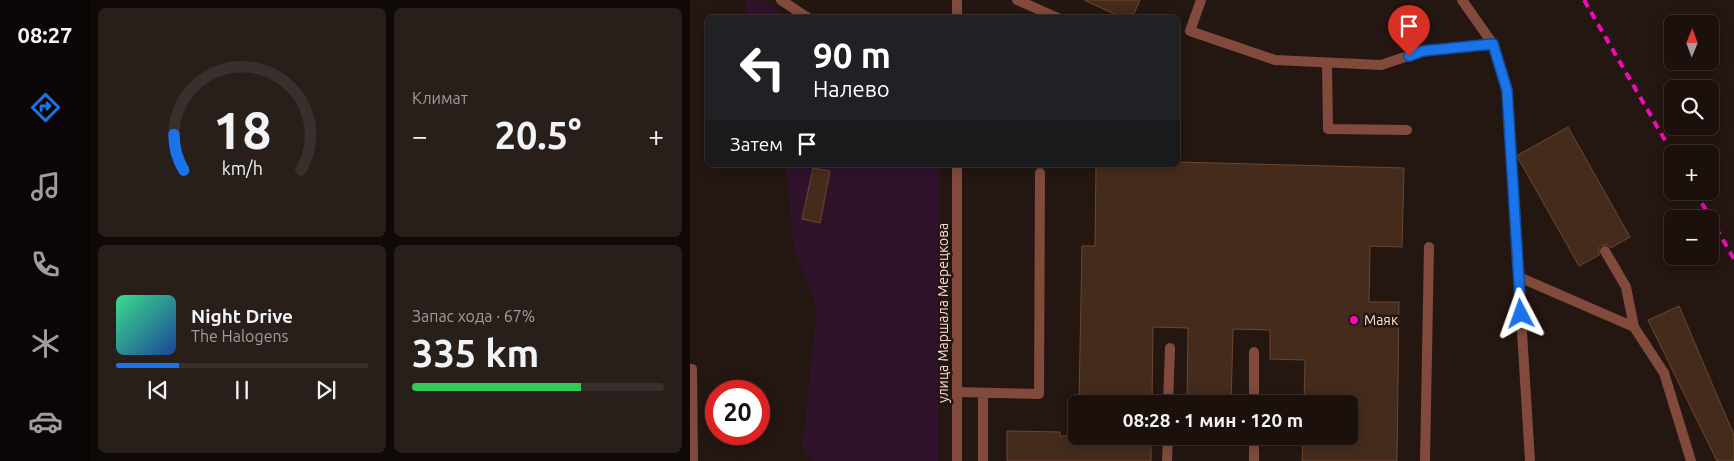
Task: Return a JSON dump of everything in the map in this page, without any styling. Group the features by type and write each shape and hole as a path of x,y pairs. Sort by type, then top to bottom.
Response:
{"street":[{"path":"781,0 804,15"},
{"path":"957,0 957,15"},
{"path":"1017,0 1051,15"},
{"path":"1201,0 1190,31 1275,60 1381,65 1423,51 1493,44"},
{"path":"1462,0 1493,44 1507,90 1530,461"},
{"path":"1327,63 1328,129 1408,130"},
{"name":"улица Маршала Мерецкова","path":"957,167 957,461"},
{"path":"957,392 1039,394 1040,173"},
{"path":"1425,461 1429,247"},
{"path":"1605,251 1626,287 1634,327 1664,373 1691,461"},
{"path":"1519,277 1634,327"},
{"path":"1168,395 1170,348"},
{"path":"1254,352 1254,395"},
{"path":"690,369 692,369 694,461"},
{"path":"983,392 983,461"},
{"path":"1167,461 1168,445"},
{"path":"1254,445 1254,461"}],"shaded area":[{"path":"746,0 763,0 784,15 746,15"},
{"path":"786,167 940,167 939,461 814,461 802,447 817,308 793,246"}],"building":[{"path":"1084,0 1140,0 1133,15 1116,15"},
{"path":"1568,127 1630,237 1611,248 1608,245 1602,245 1599,248 1599,255 1579,266 1518,158 1518,155"},
{"path":"1180,162 1404,168 1402,247 1370,246 1369,302 1399,302 1397,461 1302,461 1303,445 1358,445 1358,395 1304,395 1305,360 1270,359 1270,330 1233,329 1231,395 1187,395 1188,328 1153,327 1152,395 1079,395 1082,246 1095,246 1096,167 1180,167"},
{"path":"813,168 830,171 820,223 802,219"},
{"path":"1679,306 1734,435 1734,461 1717,461 1648,320"},
{"path":"1007,431 1060,432 1060,436 1068,436 1068,445 1151,445 1151,461 1007,461"}],"railway":[{"path":"1584,0 1668,145"},
{"path":"1700,200 1734,259"}],"place":[{"name":"Маяк","path":"1354,320"}],"route":[{"path":"1409,56 1423,51 1493,44 1507,90 1521,314"}]}
